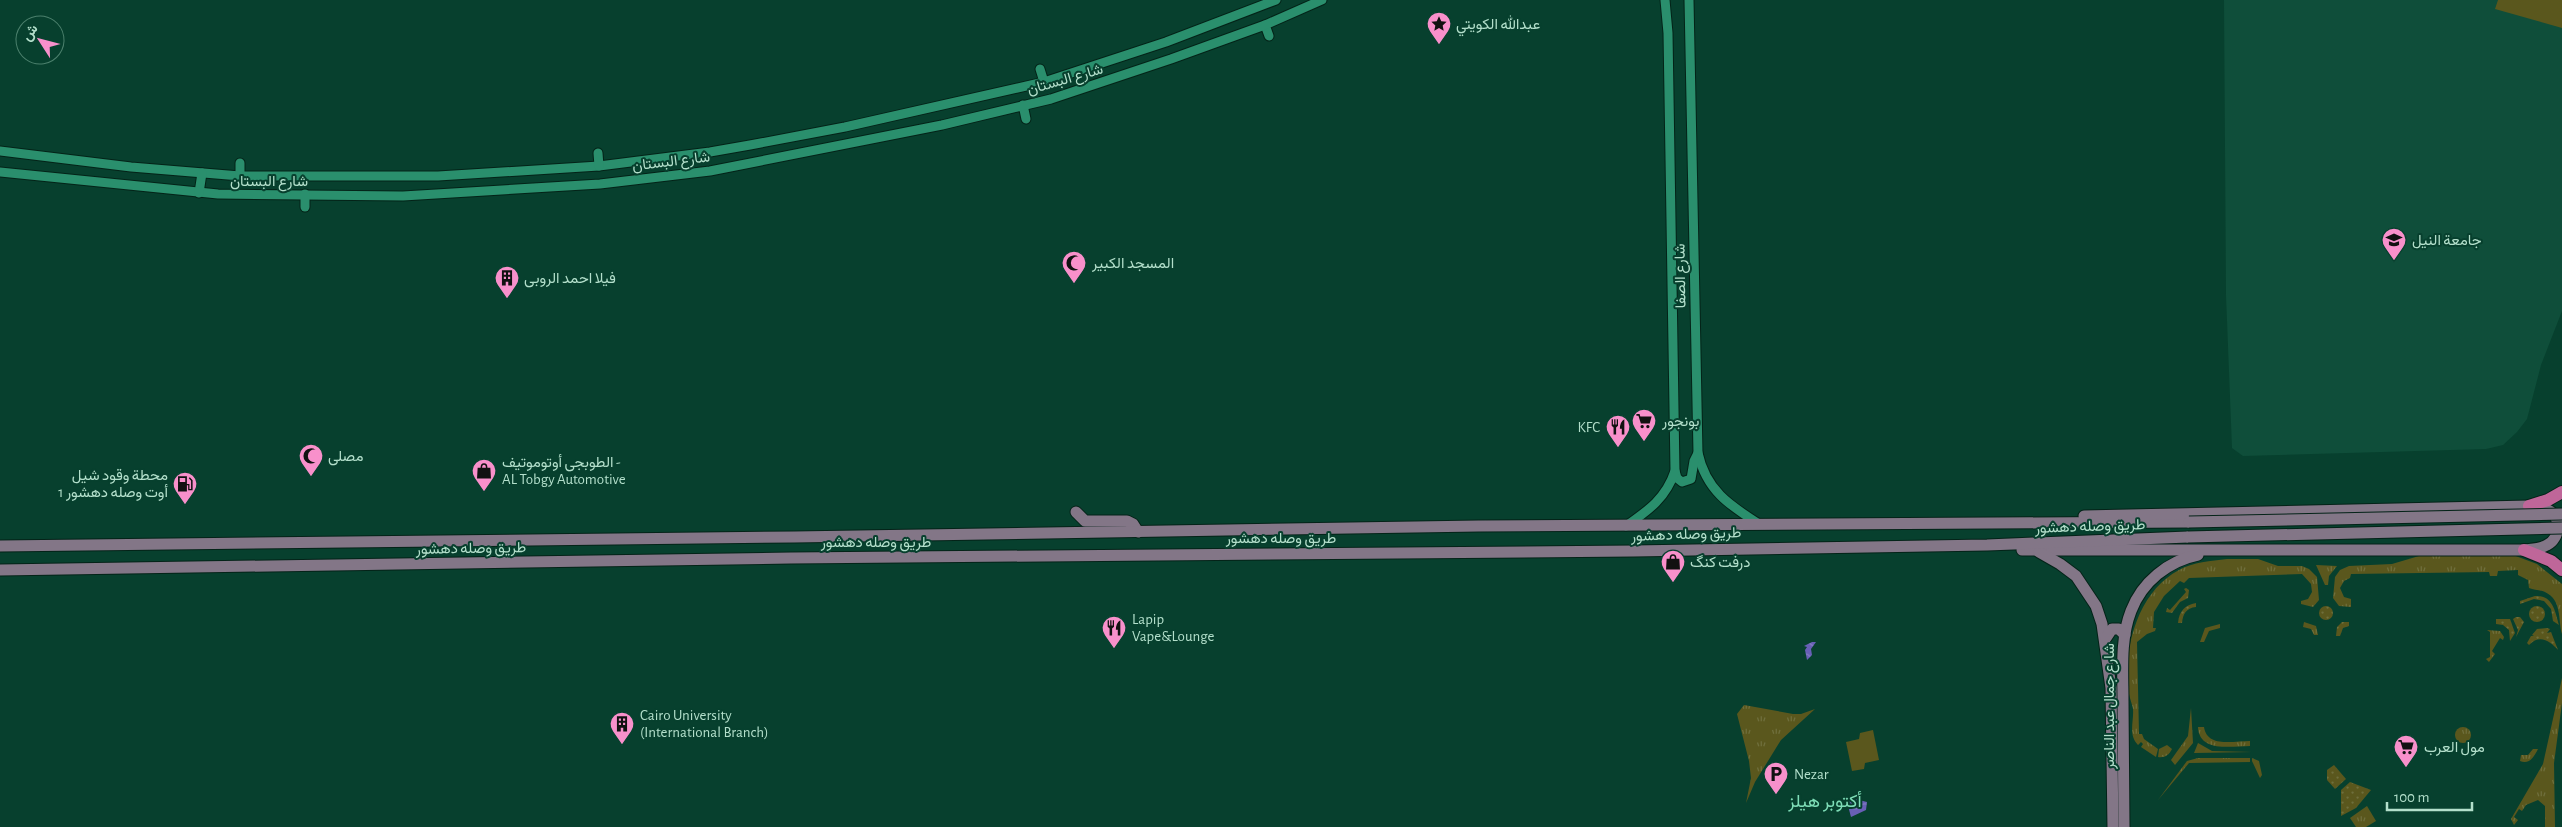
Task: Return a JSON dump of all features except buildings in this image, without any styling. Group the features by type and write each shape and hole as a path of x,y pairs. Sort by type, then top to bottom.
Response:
{"highway":[{"path":"2528,506 2548,500 2562,492"},
{"path":"2524,550 2551,561 2562,570"}],"main road":[{"path":"1987,545 2036,551 2524,550 2550,544 2558,530 2556,519 2552,512 2528,506 2010,518 1990,525"},
{"path":"1076,512 1085,520 1127,521 1138,532"},
{"name":"طريق وصله دهشور","path":"0,546 794,537 1479,526 1990,525 2562,514"},
{"name":"طريق وصله دهشور","path":"0,570 791,558 1083,557 1987,545 2188,537 2562,528"},
{"path":"823,536 819,550 824,558"},
{"path":"791,558 795,550 794,537"},
{"name":"شارع جمال عبد الناصر","path":"2124,827 2123,664 2125,634 2131,611 2138,598 2159,572 2182,558 2220,550"},
{"name":"شارع جمال عبد الناصر","path":"2036,551 2060,564 2076,576 2096,606 2106,638 2112,725 2113,827"},
{"path":"2106,638 2109,631 2116,628 2125,634"}],"street":[{"name":"شارع البستان","path":"0,151 240,176 421,176 599,166 710,152 845,127 1044,82 1166,42 1276,0"},
{"name":"شارع البستان","path":"0,172 200,193 437,195 600,184 710,171 933,127 1023,105 1097,84 1265,25 1322,0"},
{"name":"شارع الصفا","path":"1624,527 1661,500 1670,487 1675,471 1668,33 1665,0"},
{"name":"شارع الصفا","path":"1689,0 1698,453 1704,473 1713,490 1730,506 1760,525"},
{"path":"1265,25 1269,36"},
{"path":"1040,69 1044,82"},
{"path":"1023,105 1026,119"},
{"path":"843,117 845,127"},
{"path":"598,153 599,166"},
{"path":"240,163 240,176"},
{"path":"200,193 202,173"},
{"path":"305,194 305,207"},
{"path":"1675,471 1679,480 1689,481 1693,476 1694,460 1698,453"}],"shaded area":[{"name":"جامعة النيل","path":"2224,0 2562,0 2562,311 2541,365 2527,419 2503,445 2486,449 2243,456 2232,448 2226,295"}],"green space":[{"path":"2498,0 2562,0 2562,28 2495,9"},
{"path":"2513,555 2537,564 2562,584 2562,634 2557,605 2554,600 2545,592 2529,588 2528,580 2518,575 2518,570 2498,571 2497,576 2490,576 2489,572 2351,574 2350,578 2344,581 2340,588 2344,597 2351,599 2351,607 2339,606 2333,598 2335,577 2340,570 2349,566 2392,564 2419,556"},
{"path":"2227,559 2258,559 2278,566 2302,566 2309,569 2317,577 2319,600 2313,607 2301,604 2301,601 2308,599 2312,592 2311,584 2302,574 2189,578 2184,583 2180,581 2164,596 2154,612 2153,628 2156,628 2155,631 2147,634 2137,642 2139,734 2142,734 2144,739 2158,749 2156,757 2141,747 2143,744 2141,742 2138,745 2132,733 2133,709 2127,677 2131,642 2136,624 2152,593 2179,570 2202,562"},
{"path":"2316,565 2337,566 2329,576 2328,585 2325,585"},
{"path":"2184,589 2189,590 2188,598 2180,602 2172,613 2166,612 2167,608 2170,610 2186,592"},
{"path":"2541,596 2549,601 2554,609 2559,625 2553,621 2551,609 2544,601 2534,599 2520,604 2520,601"},
{"path":"2196,603 2196,607 2186,612 2182,623 2178,623 2183,609"},
{"path":"2326,606 2331,608 2333,613 2331,618 2326,620 2321,618 2319,613 2321,608"},
{"path":"2534,606 2540,606 2545,611 2543,620 2534,622 2529,617 2529,611"},
{"path":"2520,617 2524,622 2516,637 2518,630 2513,619"},
{"path":"2496,619 2510,619 2515,633 2510,641 2509,630 2503,625 2496,624"},
{"path":"2304,622 2316,626 2318,635 2314,635 2311,629 2303,627"},
{"path":"2342,622 2349,622 2349,626 2343,628 2340,636 2336,636 2337,627"},
{"path":"2220,624 2220,628 2209,631 2204,642 2200,642 2205,628"},
{"path":"2537,629 2550,629 2547,633 2551,632 2558,650 2552,644 2541,639 2533,641 2529,645 2527,643 2531,636 2534,636 2532,635"},
{"path":"2487,630 2500,631 2504,637 2503,640 2500,638 2492,651 2495,654 2489,662 2486,659 2490,657 2490,632"},
{"path":"2562,678 2562,703 2554,763 2555,827 2545,827 2545,806 2538,800 2526,805 2522,811 2519,809 2514,817 2518,820 2514,825 2511,819 2543,764"},
{"path":"1744,705 1793,714 1801,714 1815,709 1781,740 1755,782 1746,803 1751,778 1749,761 1737,714"},
{"path":"2191,708 2193,743 2175,765 2171,760 2188,736"},
{"path":"2198,727 2204,727 2206,734 2216,741 2250,741 2250,746 2226,747 2210,744 2204,741"},
{"path":"2463,727 2469,729 2471,735 2469,741 2463,743 2457,741 2455,735 2457,729"},
{"path":"1873,730 1879,760 1865,763 1864,769 1852,771 1846,742 1859,739 1860,733"},
{"path":"2198,743 2212,751 2252,752 2194,753"},
{"path":"2167,745 2172,749 2170,753 2158,757 2159,749"},
{"path":"2533,749 2538,749 2531,760 2526,762 2520,761 2521,755 2528,755"},
{"path":"2198,758 2250,758 2250,762 2189,763 2158,800 2187,761"},
{"path":"2252,758 2259,761 2262,775 2260,778 2252,761"},
{"path":"2334,765 2346,779 2335,789 2327,780 2327,770"},
{"path":"2350,782 2371,790 2356,808 2341,816 2341,790"},
{"path":"2367,806 2376,821 2366,827 2356,827 2350,818"}],"water":[{"path":"1816,642 1811,649 1812,655 1807,660 1805,650 1807,647 1804,646"},
{"path":"1851,798 1867,802 1866,810 1851,817 1847,802"}],"place":[{"name":"عبدالله الكويتي","path":"1439,45"},
{"name":"جامعة النيل","path":"2394,261"},
{"name":"المسجد الكبير","path":"1074,284"},
{"name":"فيلا احمد الروبى","path":"507,299"},
{"name":"بونجور","path":"1644,442"},
{"name":"KFC","path":"1618,448"},
{"name":"مصلى","path":"311,477"},
{"name":"الطوبجى أوتوموتيف - AL Tobgy Automotive","path":"484,492"},
{"name":"محطة وقود شيل أوت وصله دهشور 1","path":"185,505"},
{"name":"درفت كنگ","path":"1673,583"},
{"name":"Lapip Vape&Lounge","path":"1114,649"},
{"name":"Cairo University (International Branch)","path":"622,745"},
{"name":"مول العرب","path":"2406,768"},
{"name":"Nezar","path":"1776,795"}],"district":[{"name":"أكتوبر هيلز","path":"1825,801"}]}
